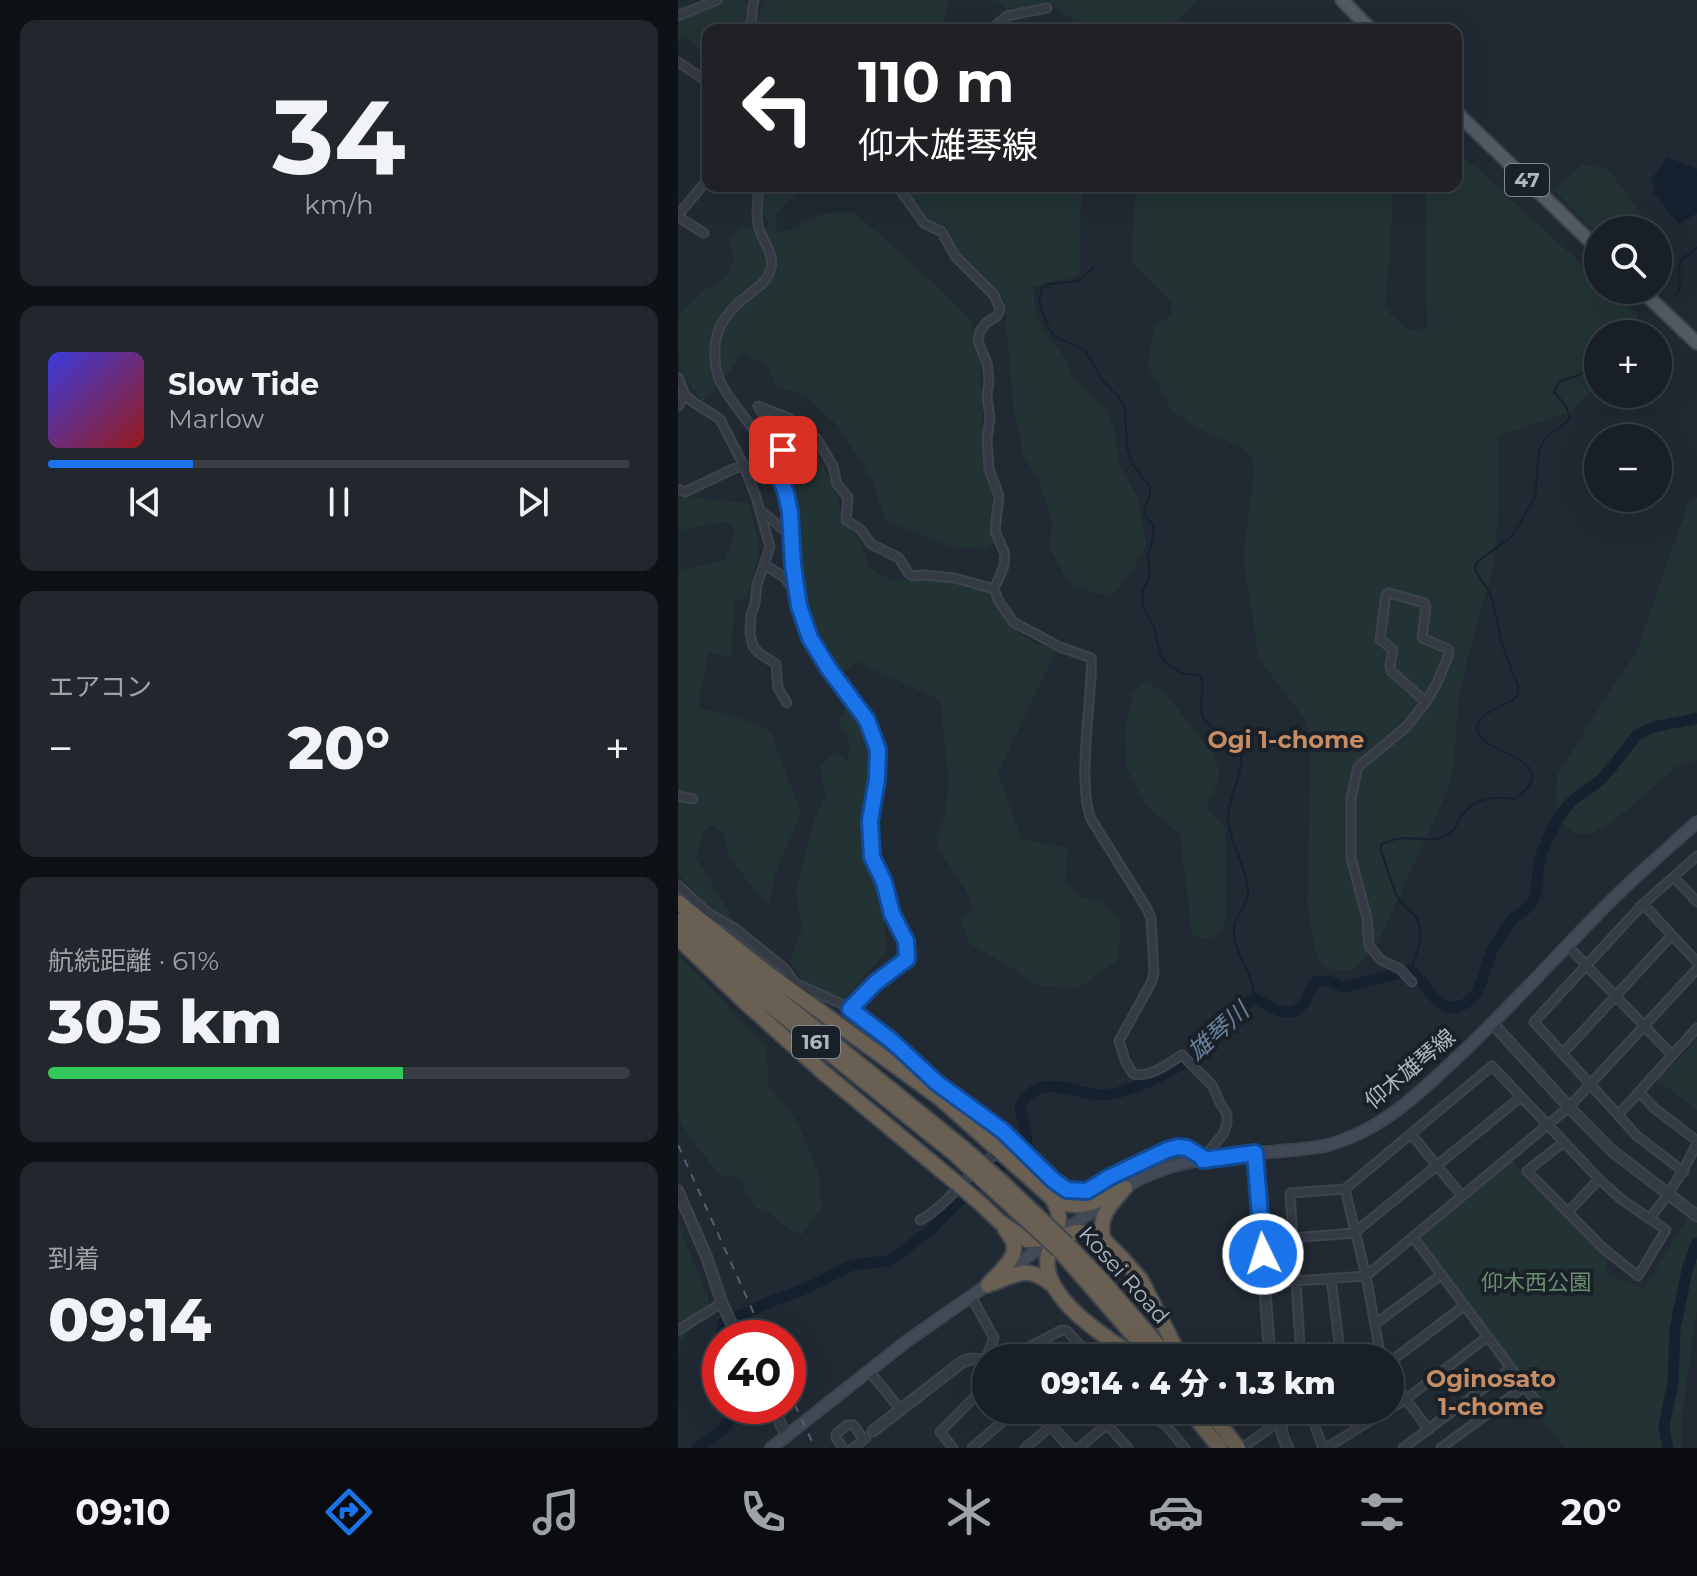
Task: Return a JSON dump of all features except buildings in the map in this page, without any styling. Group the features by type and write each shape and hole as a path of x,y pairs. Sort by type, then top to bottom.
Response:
{"highway":[{"path":"678,902 766,972 1029,1166 1058,1208 1060,1244"},
{"name":"Kosei Road","path":"678,913 959,1151"},
{"name":"Kosei Road","path":"678,927 745,985 1001,1181 1060,1244 1141,1344"},
{"path":"678,938 824,1073 1000,1222 1027,1240 1060,1244"},
{"path":"1051,1197 1078,1207 1125,1188"},
{"path":"1103,1239 1101,1225 1104,1214 1125,1188"},
{"path":"988,1285 1014,1250 1012,1240 1000,1222"},
{"path":"1117,1344 1087,1323 1069,1305 1050,1276 1048,1254 1076,1232 1103,1239 1122,1258 1141,1280 1174,1344"},
{"name":"Kosei Road","path":"1060,1244 1102,1280 1157,1344"},
{"path":"988,1285 1025,1272 1039,1275 1055,1286"},
{"path":"1203,1424 1221,1448"},
{"path":"1222,1424 1240,1448"}],"main road":[{"path":"1342,0 1365,24"},
{"name":"47","path":"1462,118 1584,235"},
{"path":"1657,304 1694,335"},
{"name":"仰木雄琴線","path":"771,1448 907,1341 988,1285 1060,1244 1125,1188 1159,1171 1202,1158 1342,1142 1400,1110 1493,1024 1626,886 1697,822"}],"street":[{"path":"678,16 717,0"},
{"path":"751,24 754,0"},
{"path":"998,24 1007,16 1047,8"},
{"path":"678,62 702,78"},
{"path":"702,186 678,216 704,233"},
{"path":"759,192 757,215 771,257 770,272 760,286 732,307 720,326 716,372 723,387 761,440 786,493 796,589 810,638 867,720 878,750 870,821 872,857 884,882 892,914 906,941 907,959 875,983 850,1009"},
{"path":"901,192 924,223 942,232 955,256 994,295 1000,309 997,316 980,331 978,341 987,363 989,381 989,469 999,496 995,531 1005,554 1004,566 994,589 1013,622 1060,647 1091,658 1086,751 1087,809 1151,918 1152,981 1119,1041 1123,1054 1133,1074 1139,1076 1164,1067 1182,1055 1212,1085 1227,1114 1223,1134 1202,1158 1187,1148 1167,1150 1087,1191 1067,1190 1029,1166"},
{"path":"678,377 685,395 720,419 744,466 761,511 770,547 757,585 750,634 753,646 759,653 776,664 778,688 787,703"},
{"path":"678,406 685,395"},
{"path":"678,489 685,492 733,469 762,467 782,457 783,450 758,406 789,418 817,439 833,466 837,484 848,497 846,520 861,530 871,544 899,558 908,573 913,576 955,578 994,589"},
{"path":"761,511 792,536"},
{"path":"765,565 796,589"},
{"path":"1412,982 1400,969 1381,960 1369,946 1367,918 1351,858 1351,798 1358,767 1406,727 1426,702 1449,654 1448,649 1422,638 1424,603 1389,593 1386,595 1380,639 1393,650 1391,671 1426,702"},
{"path":"678,796 693,799"},
{"path":"1684,1172 1637,1136 1534,1022 1643,904 1697,856"},
{"path":"1674,877 1697,902"},
{"path":"678,885 708,913 736,929 785,969 795,983 850,1009 893,1042 1007,1148 986,1160 950,1198 920,1220"},
{"path":"1643,904 1697,962"},
{"path":"1563,1053 1672,935"},
{"path":"1568,946 1672,1055"},
{"path":"1265,1283 1366,1276 1569,1107 1697,969"},
{"path":"1493,1024 1611,1150 1697,1216"},
{"path":"1618,1115 1697,1028"},
{"path":"1300,1344 1290,1193 1345,1189 1492,1066 1521,1097 1548,1125 1599,1179 1621,1199 1666,1230 1638,1276 1603,1248 1527,1171 1564,1142"},
{"path":"1639,1092 1697,1142 1684,1172 1649,1219"},
{"path":"1292,1238 1354,1233 1521,1097"},
{"path":"1411,1134 1462,1196"},
{"path":"1255,1153 1269,1344"},
{"path":"1568,1212 1599,1179"},
{"path":"1345,1189 1379,1344"},
{"path":"678,1191 730,1320"},
{"path":"1413,1237 1541,1408"},
{"path":"1375,1324 1441,1275"},
{"path":"1331,1278 1339,1344"},
{"path":"971,1296 994,1338 992,1344"},
{"path":"678,1330 722,1303"},
{"path":"1404,1351 1464,1306"},
{"path":"1037,1344 1062,1330 1067,1331 1079,1344"},
{"path":"1406,1399 1487,1337"},
{"path":"853,1448 962,1362 972,1359"},
{"path":"1403,1448 1511,1368"},
{"path":"869,1371 900,1409"},
{"path":"1441,1448 1524,1387"},
{"path":"1404,1396 1429,1430"},
{"path":"953,1448 940,1432 972,1399"},
{"path":"781,1424 787,1437"},
{"path":"841,1447 836,1438 839,1431 851,1424 862,1431 873,1431"},
{"path":"972,1448 1000,1424"},
{"path":"1079,1448 1107,1424 1128,1448"},
{"path":"1163,1424 1185,1448"},
{"path":"1240,1448 1275,1424"},
{"path":"1281,1424 1288,1448"},
{"path":"1313,1424 1324,1448 1364,1424"},
{"path":"1025,1448 1051,1426 1071,1448"},
{"path":"857,1428 863,1439"}],"green space":[{"path":"714,0 741,0 748,4 744,24 702,24 702,50 685,35 678,41 678,6"},
{"path":"766,0 949,0 943,24 754,23"},
{"path":"997,0 1198,0 1174,24 1079,24 1049,4 1006,10"},
{"path":"1462,157 1584,266 1584,304 1626,304 1639,320 1584,320 1584,399 1571,412 1498,436 1498,516 1493,568 1458,702 1454,763 1448,790 1378,943 1359,964 1347,971 1339,971 1320,964 1307,905 1311,742 1306,721 1259,659 1243,560 1254,470 1251,456 1242,448 1198,428 1171,410 1148,366 1154,325 1171,316 1171,302 1131,261 1137,192 1392,192 1385,304 1390,314 1408,330 1422,331 1427,327 1425,192 1462,192"},
{"path":"1582,165 1607,168 1642,216 1584,216 1584,221 1554,190"},
{"path":"761,192 798,192 776,214 777,234 826,213 853,212 971,319 980,356 994,543 984,549 952,547 885,520 873,482 838,426 805,395 777,388 767,366 742,354 703,402 683,375 678,355 681,313 699,294 727,276 734,257 728,242 741,225 765,231 769,222 762,212"},
{"path":"908,192 1083,192 1080,274 1033,287 1035,312 1048,338 1065,357 1071,374 1107,410 1115,433 1119,464 1138,498 1146,546 1135,567 1111,597 1070,585 1049,547 1052,523 1039,480 1023,455 1013,406 1004,301 959,256 948,229 926,216"},
{"path":"767,414 810,438 839,498 842,521 861,541 869,567 890,580 952,578 989,589 1010,626 1031,641 1056,651 998,772 1021,839 1068,848 1065,882 1079,896 1102,902 1120,920 1119,959 1079,988 1038,986 968,943 961,919 974,909 940,851 936,834 946,814 948,778 941,701 858,662 841,673 814,635 800,590 785,461 786,446"},
{"path":"678,496 748,503 759,541 757,561 747,596 734,603 732,658 708,652 698,708 729,714 770,731 801,813 776,872 768,906 730,859 723,833 712,825 704,831 696,858 736,924 710,909 678,874 678,570 724,561 736,530 726,522 678,530"},
{"path":"1697,498 1697,760 1676,767 1614,821 1591,834 1577,834 1563,825 1557,813 1557,775 1636,653 1687,506"},
{"path":"1146,681 1166,694 1213,754 1220,771 1206,808 1225,827 1225,924 1219,935 1206,939 1192,935 1180,835 1147,807 1127,769 1125,730 1133,691"},
{"path":"849,704 868,732 872,764 864,822 866,860 877,881 884,910 886,952 844,999 803,981 790,961 802,928 796,888 813,823 826,794 820,767 835,753 848,760 850,744 838,722"},
{"path":"678,954 765,1045 767,1085 787,1106 802,1132 821,1180 822,1207 802,1235 782,1225 771,1214 755,1208 739,1178 720,1175 690,1138 678,1116"},
{"path":"1697,1040 1697,1110 1657,1080"},
{"name":"仰木西公園","path":"1512,1161 1607,1256 1607,1275 1644,1288 1697,1202 1697,1309 1681,1426 1681,1448 1564,1448 1530,1402 1536,1395 1419,1240"},
{"path":"678,1220 708,1296 708,1307 678,1344"}],"water":[{"path":"1667,157 1697,169 1697,213 1679,224 1652,191 1655,186 1650,181"}],"waterway":[{"path":"1677,294 1681,261 1697,248"},
{"path":"1094,267 1078,281 1049,284 1042,288 1039,302 1055,337 1085,350 1102,380 1122,401 1127,447 1133,465 1150,487 1144,510 1154,526 1148,557 1150,574 1143,591 1144,609 1154,627 1161,657 1182,673 1201,676 1204,719 1233,742 1240,752 1241,766 1228,817 1248,894 1235,923 1234,935 1251,980 1254,998"},
{"path":"1636,320 1640,318"},
{"path":"1411,970 1420,928 1415,916 1398,898 1381,845 1398,839 1443,837 1453,830 1474,804 1494,798 1515,799 1529,786 1532,776 1529,768 1486,742 1477,727 1484,716 1515,698 1518,687 1503,647 1491,595 1475,569 1476,563 1511,537 1524,517 1535,497 1539,452 1546,437 1570,418 1566,406 1554,392 1559,382 1584,372"},
{"name":"雄琴川","path":"730,1320 807,1288 852,1265 887,1261 899,1254 933,1228 996,1168 1020,1159 1028,1146 1020,1107 1029,1094 1039,1088 1051,1086 1103,1095 1143,1084 1185,1062 1254,998 1280,1011 1292,1012 1303,1004 1317,981 1344,987 1411,970 1442,1004 1449,1007 1465,1004 1477,991 1490,955 1503,932 1533,901 1542,851 1569,805 1603,777 1637,735 1659,726 1697,718"},
{"path":"1668,1448 1664,1426 1673,1382 1675,1329 1688,1266 1697,1243"},
{"name":"雄琴川","path":"697,1448 726,1424"}],"railway":[{"path":"678,1145 757,1320"},
{"path":"804,1424 815,1448"}],"district":[{"name":"Ogi 1-chome","path":"1286,739"},
{"name":"Oginosato 1-chome","path":"1491,1392"}],"route":[{"path":"783,450 782,457 774,463 790,512 799,606 810,638 867,720 878,750 869,839 872,857 884,882 892,914 906,941 907,959 875,983 850,1009 893,1042 937,1083 1003,1131 1067,1190 1087,1191 1110,1177 1178,1147 1187,1148 1203,1160 1255,1153 1263,1254"}]}
